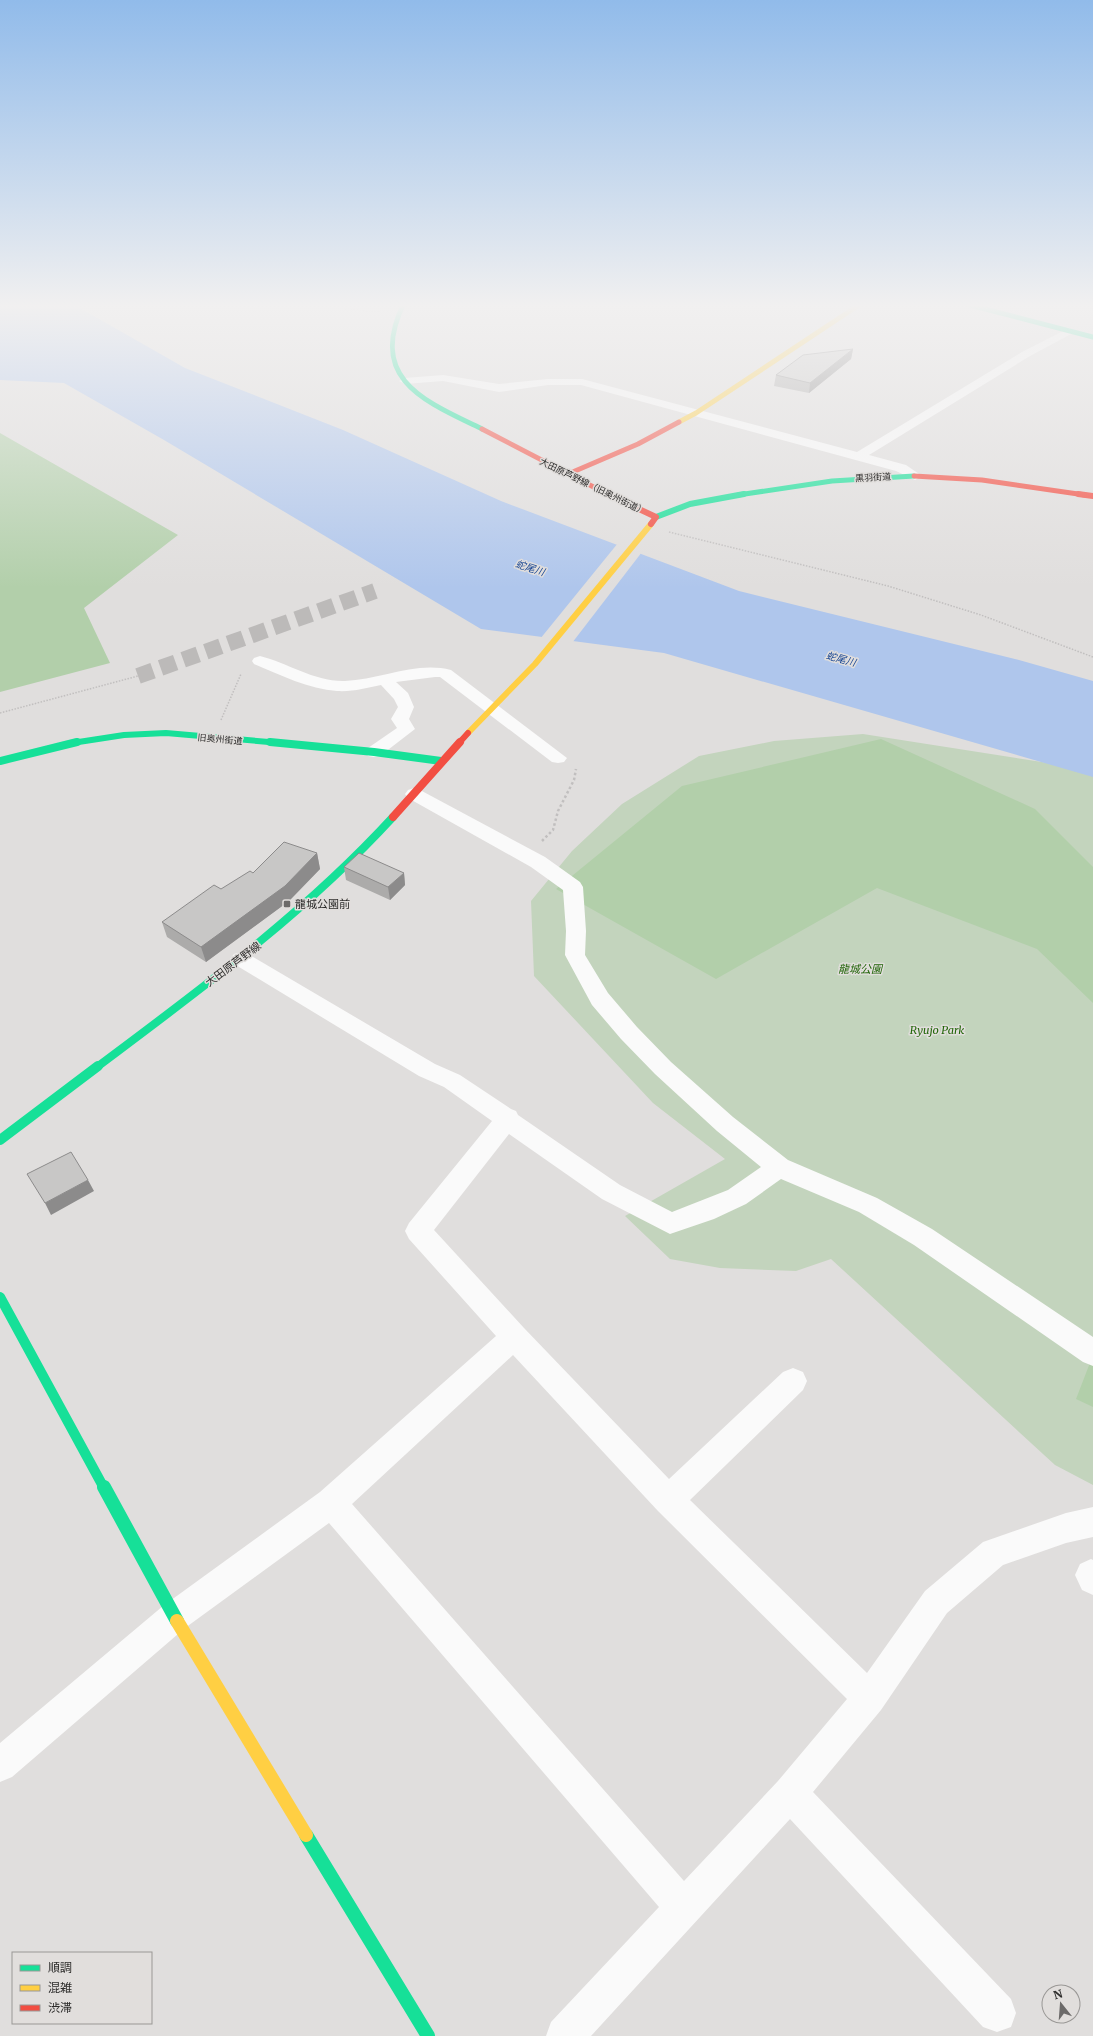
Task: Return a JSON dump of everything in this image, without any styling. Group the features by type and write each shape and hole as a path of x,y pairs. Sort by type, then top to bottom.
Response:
{"street":[{"name":"大田原芦野線（旧奥州街道）","path":"422,398 442,410 656,517 645,528 535,664 441,761"},
{"path":"643,398 901,468 915,476"},
{"path":"568,474 638,444 696,413 719,398"},
{"path":"859,456 954,398"},
{"name":"黒羽街道","path":"656,517 673,508 691,504 780,488 854,478 915,476 986,482 1093,496"},
{"path":"260,661 285,671 344,687 432,672 445,673 558,758"},
{"path":"374,752 406,729 400,719 406,707 402,697 385,680"},
{"name":"旧奥州街道","path":"0,761 102,736 136,732 166,733 374,752 441,761"},
{"name":"大田原芦野線","path":"0,1140 241,959 313,899 368,845 414,794 441,761"},
{"path":"414,794 538,862 572,887 576,931 575,955 600,999 663,1068 725,1124 779,1167 868,1205 923,1237 1093,1352"},
{"path":"241,959 427,1070 452,1081 508,1118 611,1192 670,1223 705,1212 737,1197 779,1167"},
{"path":"508,1118 418,1232 514,1337 669,1500 869,1698"},
{"path":"0,1297 174,1617 428,2036"},
{"path":"0,1765 174,1617 331,1503 514,1337"},
{"path":"669,1500 793,1381"},
{"path":"331,1503 684,1908"},
{"path":"565,2036 790,1793 869,1698 936,1602 994,1553 1066,1528 1093,1522"},
{"path":"790,1793 997,2013"}],"path":[{"path":"645,528 888,586 981,615 1093,657"},
{"path":"214,738 241,674"},
{"path":"0,713 138,676"},
{"path":"538,862 536,848 553,830 576,769 575,760 570,756 558,758"}],"green space":[{"path":"0,433 178,535 84,608 110,663 0,692"},
{"name":"龍城公園","path":"863,734 1093,770 1093,1485 1055,1465 831,1259 796,1271 720,1268 670,1259 625,1216 725,1159 653,1103 534,976 531,901 572,851 622,804 699,756 774,741"},
{"path":"881,739 1035,809 1093,867 1093,1003 1037,949 877,888 716,979 556,889 682,786"},
{"path":"1093,1355 1093,1407 1076,1399"}],"water":[{"name":"蛇尾川","path":"90,398 261,398 343,430 501,501 739,591 1019,660 1093,681 1093,777 664,653 481,629 164,440"}],"pier":[{"path":"618,543 642,552 572,643 540,639"}],"building":[{"path":"284,842 317,853 285,886 201,947 162,922 214,885 221,889 250,871 253,873"},
{"path":"359,853 404,873 388,887 344,867"},
{"path":"71,1152 88,1180 45,1203 27,1174"}],"tunnel":[{"path":"138,676 375,591"}],"traffic: fast":[{"path":"422,398 443,411 482,429"},
{"path":"656,517 678,507 726,497 832,481 873,477 914,476"},
{"path":"0,761 82,741 124,735 166,733 374,752 441,761"},
{"path":"0,1140 254,948 339,873 393,817"},
{"path":"0,1297 177,1621"},
{"path":"306,1835 428,2036"}],"traffic: slow":[{"path":"679,422 719,398"},
{"path":"468,733 535,664 651,524"},
{"path":"177,1621 306,1835"}],"traffic: jam":[{"path":"568,474 638,444 679,422"},
{"path":"482,429 611,496 656,517 651,524"},
{"path":"914,476 982,480 1093,496"},
{"path":"393,817 468,733"}],"place":[{"name":"龍城公園前","path":"287,904"}],"park label":[{"name":"Ryujo Park","path":"937,1030"}]}
